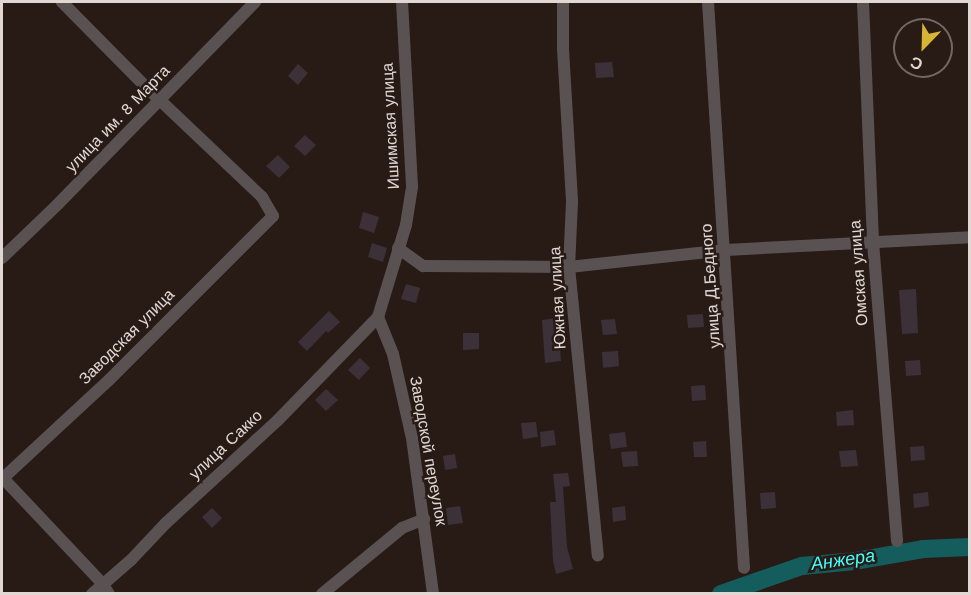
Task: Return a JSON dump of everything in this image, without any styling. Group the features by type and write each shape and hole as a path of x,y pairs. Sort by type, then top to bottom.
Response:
{"street":[{"path":"62,2 161,99"},
{"name":"улица им. 8 Марта","path":"2,258 57,205 255,2"},
{"name":"Ишимская улица","path":"378,317 398,248 412,186 402,2"},
{"name":"Южная улица","path":"563,2 563,49 572,202 569,267 598,556"},
{"name":"улица Д.Бедного","path":"708,2 726,250 744,568"},
{"name":"Омская улица","path":"863,2 873,243 897,541"},
{"name":"Заводская улица","path":"2,478 109,380 273,216 262,197 161,99"},
{"path":"398,248 423,266 569,267 726,250 969,237"},
{"name":"Заводской переулок","path":"378,317 393,354 410,427 433,594"},
{"name":"улица Сакко","path":"92,594 106,588 166,523 278,420 378,317"},
{"path":"2,478 106,588"},
{"path":"322,594 402,528 424,519"}],"building":[{"path":"612,62 614,77 596,78 595,63"},
{"path":"298,64 308,73 298,85 288,76"},
{"path":"305,135 316,145 305,156 294,146"},
{"path":"278,155 290,167 279,178 266,166"},
{"path":"363,212 379,217 374,233 359,228"},
{"path":"372,243 387,248 383,262 368,257"},
{"path":"406,284 420,288 416,303 401,299"},
{"path":"916,289 918,333 902,334 899,290"},
{"path":"329,311 340,322 328,333 326,331 307,351 298,342"},
{"path":"703,314 704,327 688,328 687,315"},
{"path":"558,318 561,361 545,363 542,320"},
{"path":"615,319 617,334 603,335 601,320"},
{"path":"463,333 479,333 479,349 463,350"},
{"path":"618,351 619,366 603,368 602,352"},
{"path":"360,358 370,368 359,380 348,370"},
{"path":"920,360 921,375 906,376 905,361"},
{"path":"705,385 706,400 692,401 691,386"},
{"path":"326,389 338,400 326,411 315,400"},
{"path":"853,410 854,425 837,426 836,412"},
{"path":"536,422 538,437 523,439 521,423"},
{"path":"554,430 556,445 541,447 540,432"},
{"path":"625,432 627,447 611,449 609,434"},
{"path":"706,441 707,457 694,457 693,442"},
{"path":"924,446 925,460 911,461 910,447"},
{"path":"856,450 858,466 841,467 839,451"},
{"path":"637,451 638,466 623,467 621,452"},
{"path":"455,454 457,468 445,470 443,456"},
{"path":"568,473 570,486 563,487 567,547 573,569 556,574 553,561 550,502 556,502 553,474"},
{"path":"775,492 776,508 761,509 760,493"},
{"path":"928,492 929,506 914,508 913,494"},
{"path":"460,506 463,523 448,525 446,508"},
{"path":"625,506 626,520 613,522 612,508"},
{"path":"212,508 222,518 212,528 202,517"}],"waterway":[{"name":"Анжера","path":"721,594 802,566 855,561 923,549 970,547"}]}
